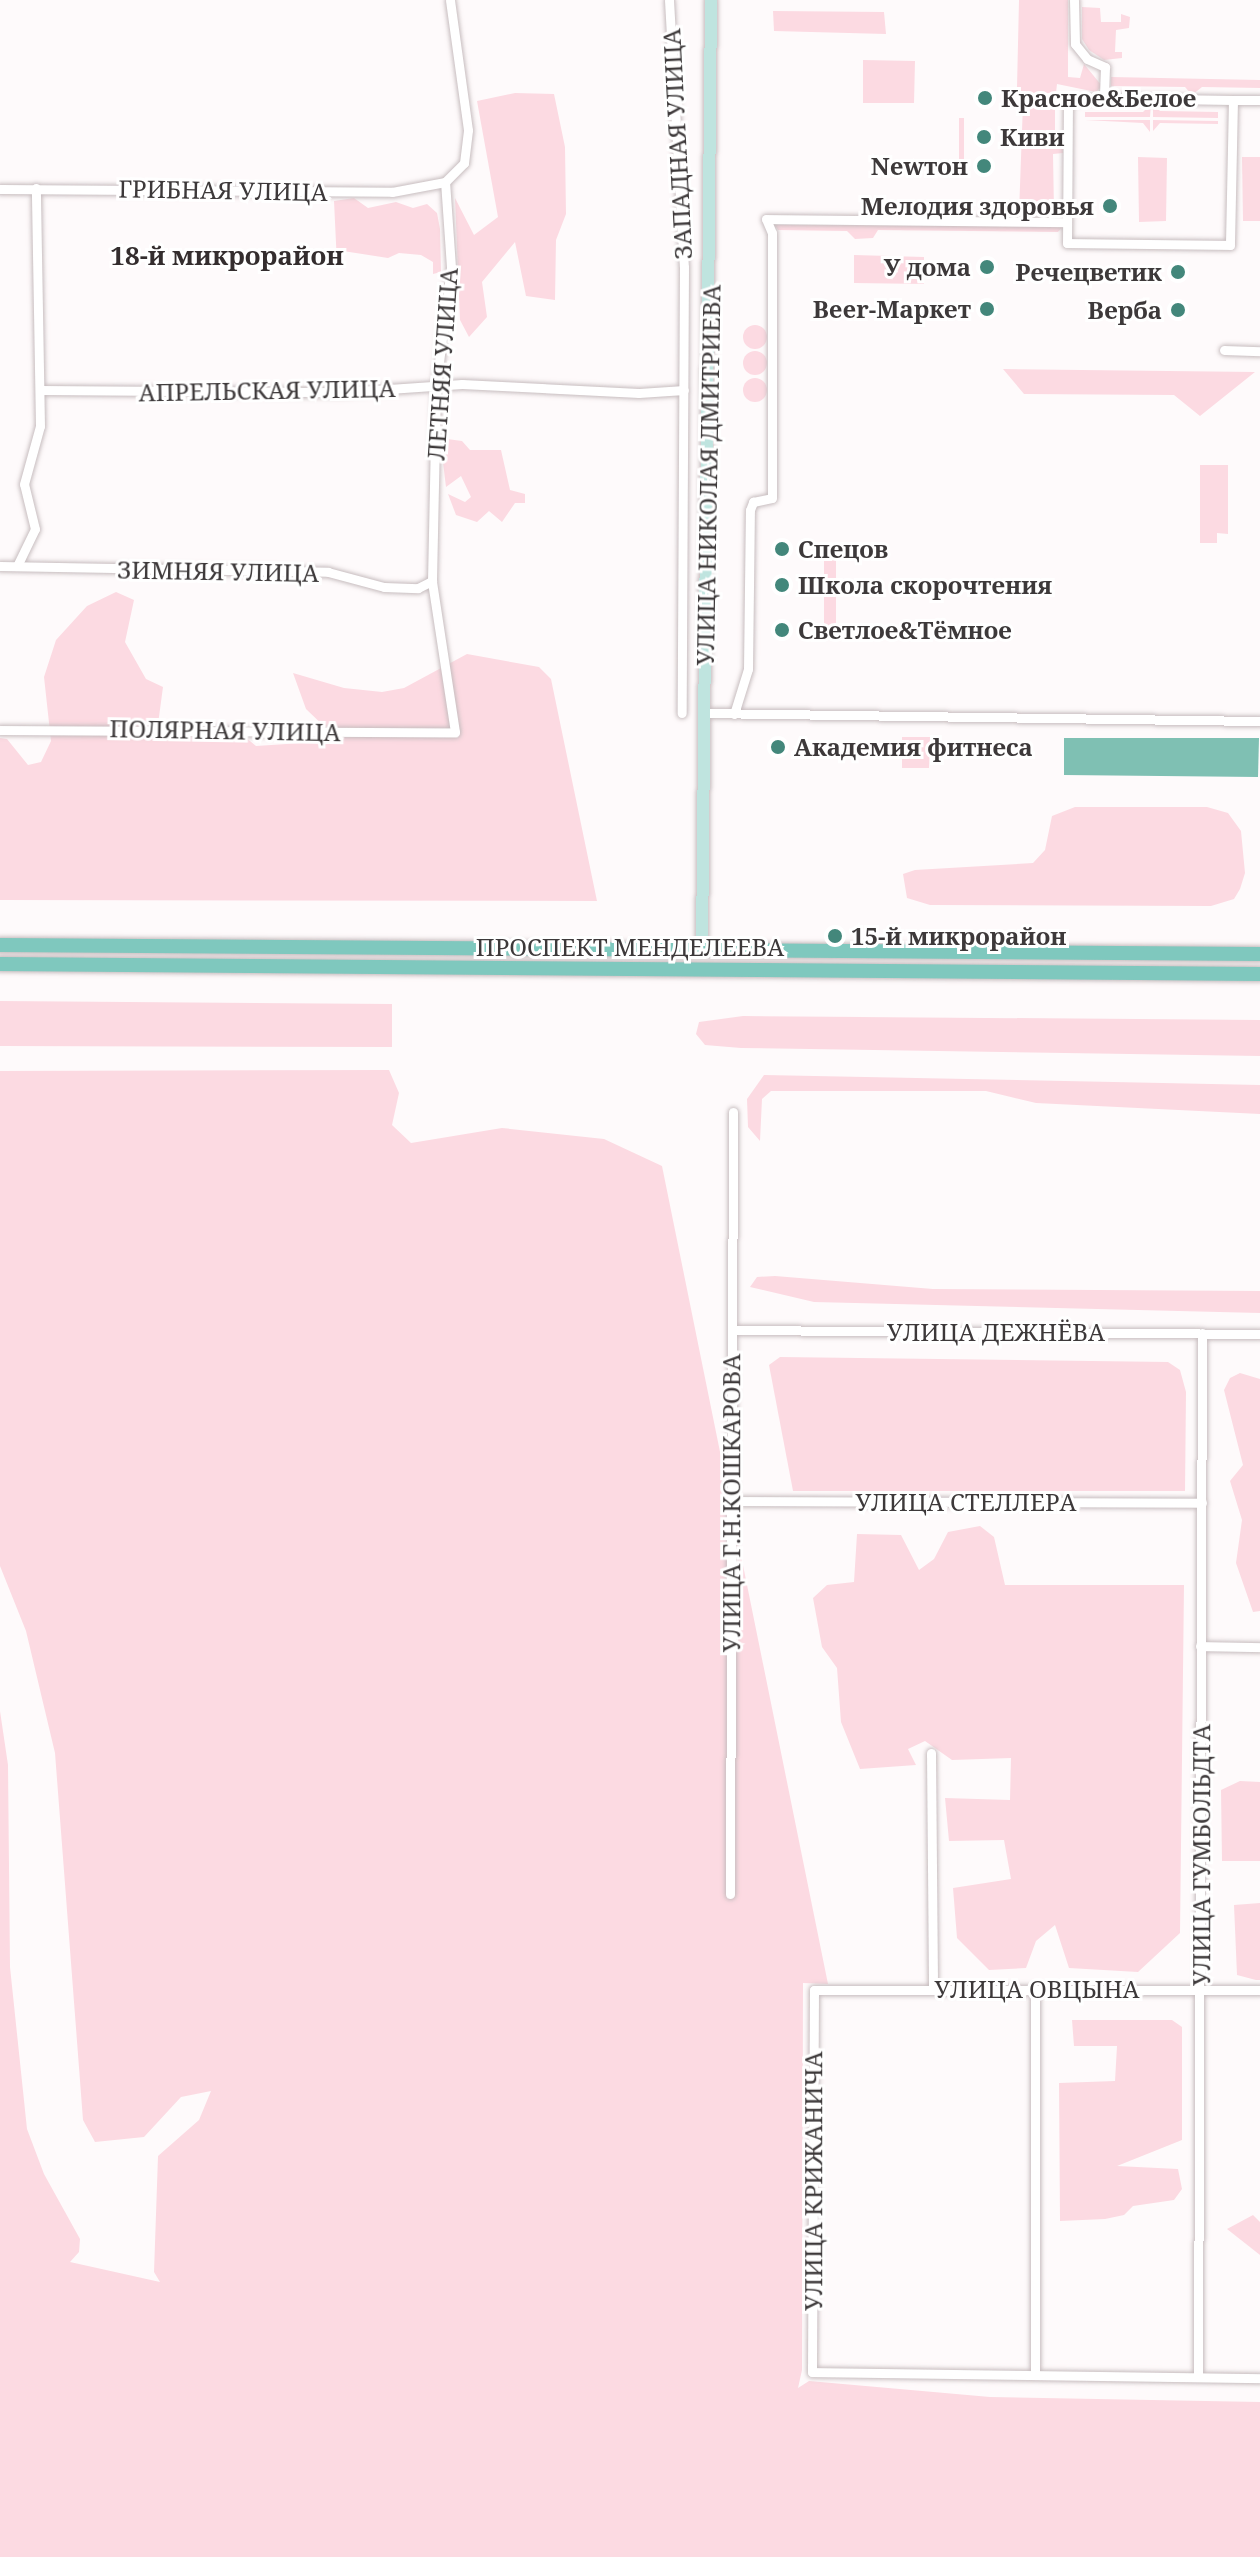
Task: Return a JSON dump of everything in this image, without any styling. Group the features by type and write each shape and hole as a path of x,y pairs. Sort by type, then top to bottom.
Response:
{"main road":[{"name":"УЛИЦА НИКОЛАЯ ДМИТРИЕВА","path":"702,951 711,0"},
{"name":"ПРОСПЕКТ МЕНДЕЛЕЕВА","path":"0,945 1260,954"},
{"name":"ПРОСПЕКТ МЕНДЕЛЕЕВА","path":"0,964 1260,974"}],"street":[{"path":"445,182 464,163 468,130 450,0"},
{"path":"1074,0 1075,44 1087,59 1105,67 1104,98"},
{"name":"ЗАПАДНАЯ УЛИЦА","path":"670,3 684,267 682,713"},
{"path":"1233,100 1230,245 1067,243 1068,106 1078,99 1104,98 1260,100"},
{"name":"ГРИБНАЯ УЛИЦА","path":"0,189 392,192 445,182"},
{"name":"ЛЕТНЯЯ УЛИЦА","path":"445,182 451,267 436,386 432,581 456,723 451,735"},
{"path":"17,566 35,529 24,484 38,441 40,390 36,188"},
{"path":"734,714 748,669 750,510 753,502 772,498 772,233 766,219 1067,222"},
{"path":"1224,350 1260,351"},
{"name":"АПРЕЛЬСКАЯ УЛИЦА","path":"40,390 247,393 436,386 684,390"},
{"name":"ЗИМНЯЯ УЛИЦА","path":"0,566 328,572 384,587 418,588 432,581"},
{"path":"705,713 1260,721"},
{"name":"ПОЛЯРНАЯ УЛИЦА","path":"0,730 247,728 451,735"},
{"name":"УЛИЦА Г.Н.КОШКАРОВА","path":"730,1894 733,1112"},
{"name":"УЛИЦА ДЕЖНЁВА","path":"732,1330 1260,1334"},
{"name":"УЛИЦА ГУМБОЛЬДТА","path":"1198,2377 1203,1989 1200,1646 1202,1333"},
{"name":"УЛИЦА СТЕЛЛЕРА","path":"731,1501 1202,1503"},
{"path":"1200,1646 1260,1647"},
{"path":"931,1753 933,1989"},
{"path":"1035,1989 1035,2375 1260,2378"},
{"name":"УЛИЦА ОВЦЫНА","path":"814,1990 1260,1990"},
{"name":"УЛИЦА КРИЖАНИЧА","path":"814,1990 812,2372 1035,2375"}],"shaded area":[{"path":"1019,0 1068,0 1068,77 1080,78 1084,64 1102,86 1096,92 1057,84 1056,93 1022,93 1017,87"},
{"path":"1082,7 1100,8 1101,22 1121,22 1121,14 1130,17 1129,28 1116,30 1115,52 1122,52 1122,58 1104,60 1089,50 1082,39"},
{"path":"773,11 884,12 886,34 774,31"},
{"path":"863,60 915,61 914,103 863,103"},
{"path":"1111,77 1260,80 1260,88 1202,87 1192,95 1185,87 1111,86"},
{"path":"515,93 554,94 565,147 566,214 556,240 555,300 526,296 515,242 482,282 487,317 469,337 460,320 455,198 474,235 498,217 477,101"},
{"path":"1023,103 1055,104 1055,140 1063,145 1063,153 1053,154 1054,211 1063,211 1059,216 1019,213"},
{"path":"1151,104 1150,117 1085,117 1085,112 1143,112"},
{"path":"1153,104 1160,111 1218,112 1218,118 1153,117"},
{"path":"959,118 964,118 964,178 959,178"},
{"path":"1085,120 1150,120 1150,132 1143,123"},
{"path":"1153,120 1218,121 1218,124 1160,123 1153,131"},
{"path":"1138,157 1167,158 1166,221 1139,222"},
{"path":"1242,157 1260,157 1260,221 1243,221"},
{"path":"354,198 368,208 396,202 413,208 427,204 437,213 441,272 433,274 433,262 421,255 399,253 388,258 343,251 337,264 334,201"},
{"path":"775,225 1063,226 1058,232 878,230 873,238 855,239 847,231 778,230"},
{"path":"854,255 924,257 924,284 854,283"},
{"path":"755,325 764,328 767,337 764,346 755,349 746,346 743,337 746,328"},
{"path":"755,351 764,354 767,363 764,372 755,375 746,372 743,363 746,354"},
{"path":"1003,369 1255,372 1200,416 1174,395 1024,394"},
{"path":"755,378 764,381 767,390 764,399 755,402 746,399 743,390 746,381"},
{"path":"447,439 462,441 470,450 501,450 510,490 525,494 525,503 515,503 502,522 489,511 477,522 456,515 448,494 465,502 471,497 461,476 446,487 442,454"},
{"path":"1200,465 1228,465 1228,534 1217,533 1217,543 1200,543"},
{"path":"824,558 836,558 836,636 824,636"},
{"path":"116,592 134,600 125,642 146,679 163,687 156,739 233,727 256,746 317,742 329,731 306,709 293,673 344,688 382,692 404,688 467,654 539,667 551,679 597,901 0,900 0,738 7,739 28,765 41,762 51,741 44,677 56,640 87,606"},
{"path":"902,737 930,737 929,768 902,768"},
{"path":"1064,738 1259,738 1258,777 1064,775"},
{"path":"1075,807 1207,807 1228,813 1241,831 1245,873 1240,889 1234,899 1211,906 930,905 907,898 903,874 915,870 1033,863 1045,850 1052,816"},
{"path":"0,1001 392,1004 392,1047 0,1046"},
{"path":"743,1016 1260,1020 1260,1056 741,1048 705,1045 696,1034 699,1022"},
{"path":"389,1070 399,1093 392,1125 411,1143 502,1128 604,1139 662,1166 828,1984 803,1983 802,2370 798,2388 809,2381 990,2397 1260,2402 1260,2557 0,2557 0,1711 8,1765 10,1967 27,2129 44,2174 80,2239 79,2252 70,2262 160,2282 154,2272 158,2156 199,2120 211,2091 181,2097 144,2137 95,2142 83,2120 55,1753 26,1631 0,1566 0,1071"},
{"path":"764,1075 1260,1085 1260,1114 1036,1103 986,1091 771,1091 762,1099 760,1141 748,1127 747,1099"},
{"path":"757,1277 933,1289 1260,1291 1260,1313 814,1302 750,1287"},
{"path":"780,1357 1168,1362 1180,1370 1186,1392 1185,1491 793,1491 769,1365"},
{"path":"1240,1373 1260,1379 1260,1611 1253,1612 1236,1563 1242,1520 1230,1481 1243,1465 1224,1390 1230,1378"},
{"path":"980,1526 994,1537 1005,1585 1184,1585 1180,1933 1138,1972 1069,1968 1055,1925 1036,1941 1026,1968 989,1970 957,1938 953,1888 1011,1879 1004,1840 949,1841 945,1798 1010,1800 1011,1758 952,1760 925,1741 908,1749 916,1765 860,1769 841,1722 837,1668 822,1647 813,1598 827,1585 854,1582 857,1534 901,1535 919,1570 934,1559 948,1532"},
{"path":"1240,1781 1260,1782 1260,1861 1222,1861 1221,1790"},
{"path":"1260,1903 1260,1980 1256,1980 1237,1975 1234,1905"},
{"path":"1072,2020 1172,2020 1182,2027 1182,2140 1117,2166 1178,2169 1182,2189 1174,2200 1133,2206 1124,2215 1105,2219 1060,2221 1059,2083 1115,2081 1117,2046 1074,2046"},
{"path":"1253,2215 1260,2222 1260,2255 1227,2229"}],"place":[{"name":"Красное&Белое","path":"985,98"},
{"name":"Киви","path":"984,137"},
{"name":"Newтон","path":"984,166"},
{"name":"Мелодия здоровья","path":"1110,206"},
{"name":"У дома","path":"987,267"},
{"name":"Речецветик","path":"1178,272"},
{"name":"Beer-Маркет","path":"987,309"},
{"name":"Верба","path":"1178,310"},
{"name":"Спецов","path":"782,549"},
{"name":"Школа скорочтения","path":"782,585"},
{"name":"Светлое&Тёмное","path":"782,630"},
{"name":"Академия фитнеса","path":"778,747"},
{"name":"15-й микрорайон","path":"835,936"}],"district":[{"name":"18-й микрорайон","path":"227,256"}]}
